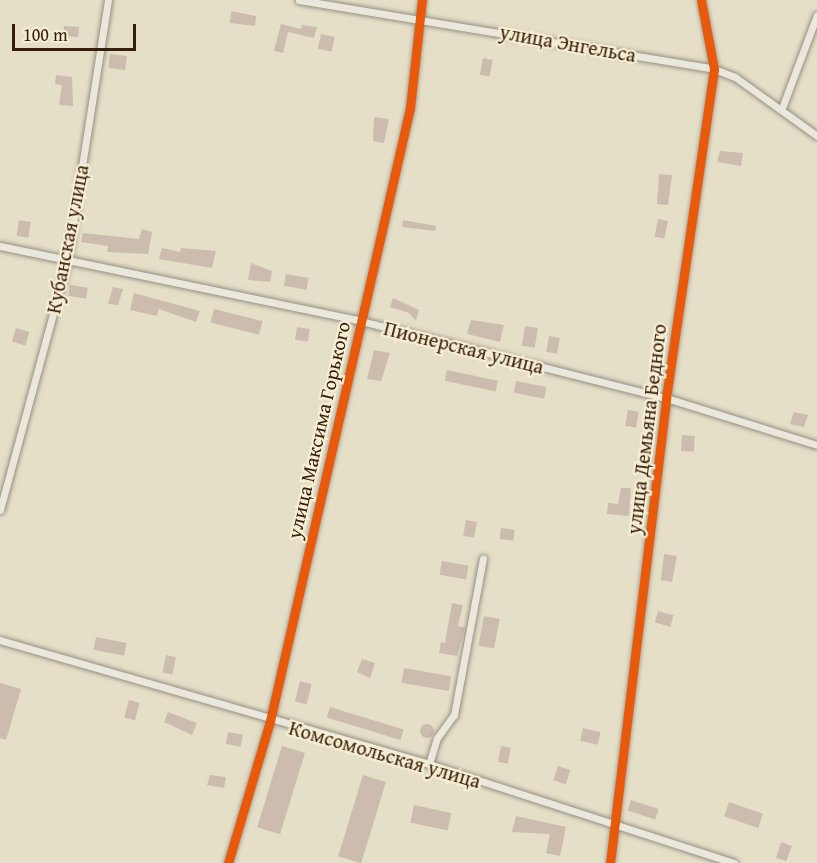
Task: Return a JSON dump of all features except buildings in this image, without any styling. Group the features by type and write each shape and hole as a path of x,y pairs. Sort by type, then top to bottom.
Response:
{"street":[{"name":"Кубанская улица","path":"0,510 67,262 108,0"},
{"name":"улица Энгельса","path":"299,0 421,17 714,69 735,77 782,108 817,136"},
{"name":"улица Максима Горького","path":"228,863 270,721 410,108 422,0"},
{"name":"улица Демьяна Бедного","path":"610,863 666,398 714,69 701,0"},
{"path":"782,108 817,15"},
{"name":"Пионерская улица","path":"0,246 67,262 361,321 666,398 817,446"},
{"path":"429,764 437,738 454,715 483,559"},
{"name":"Комсомольская улица","path":"0,640 270,721 429,764 734,863"}],"cycle path":[{"path":"228,863 270,721 410,108 422,0"},
{"path":"610,863 666,398 714,69 701,0"}]}
